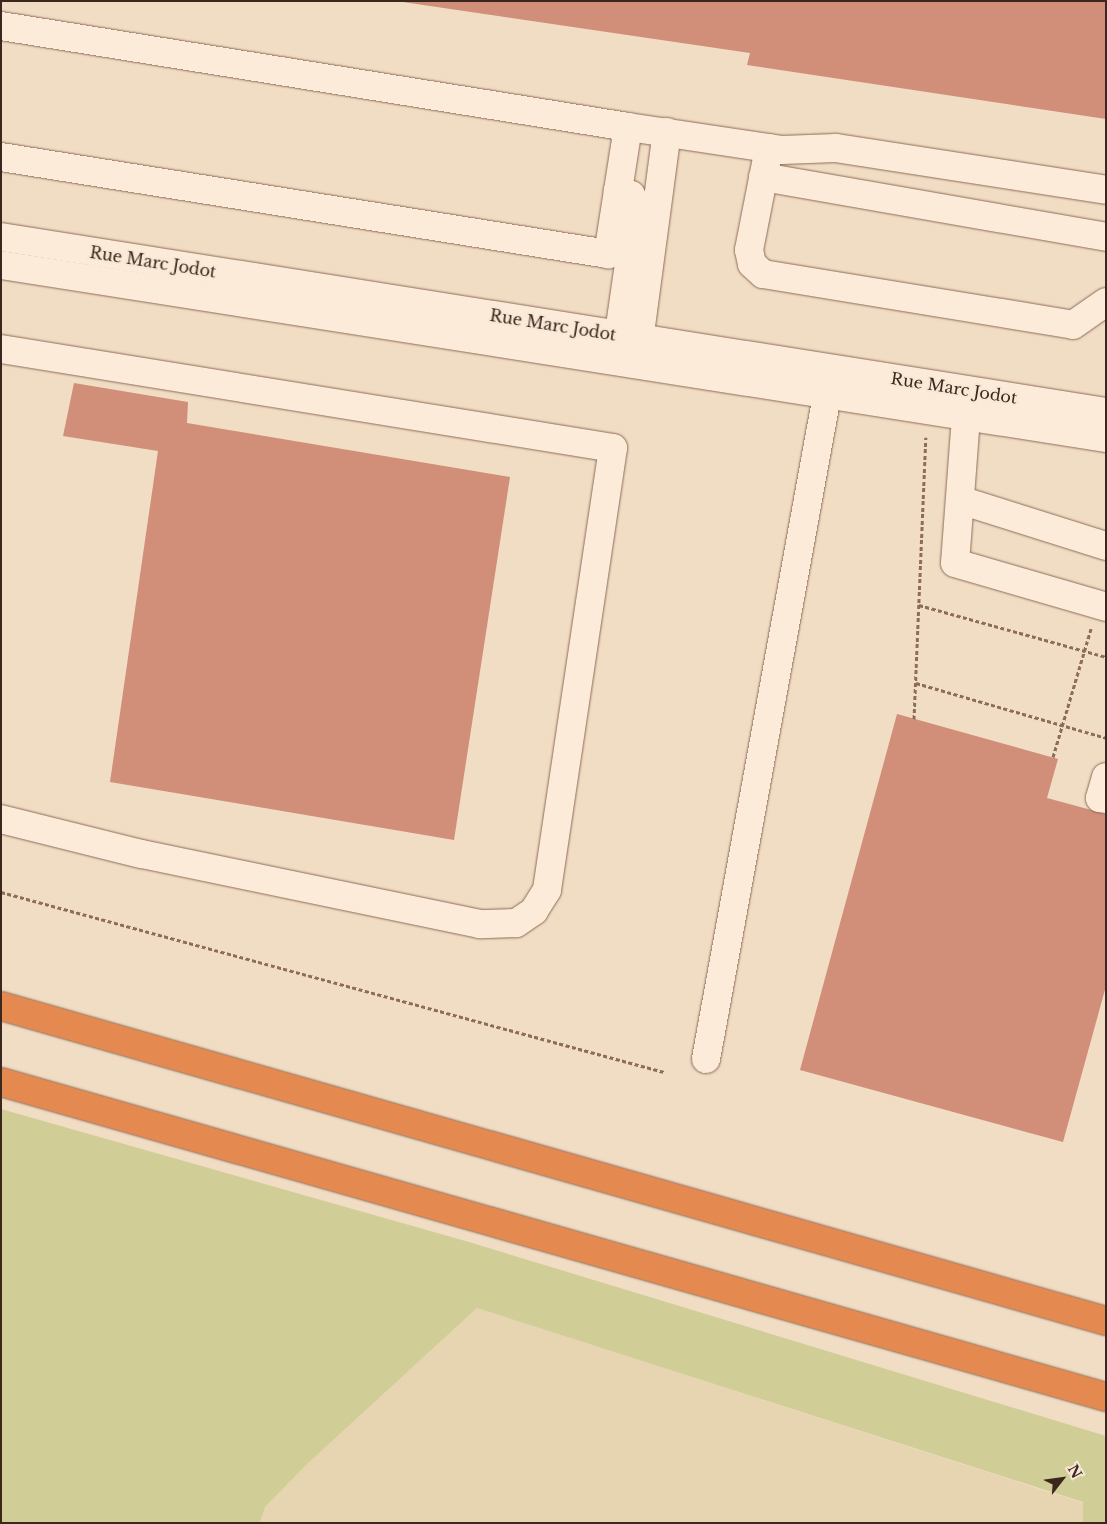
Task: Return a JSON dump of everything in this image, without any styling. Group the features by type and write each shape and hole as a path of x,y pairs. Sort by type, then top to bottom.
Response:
{"highway":[{"path":"1,1006 1106,1321"},
{"path":"1,1082 1106,1397"}],"street":[{"path":"1,26 769,148 836,148 1106,190"},
{"path":"1,157 608,254 628,127"},
{"path":"627,350 667,132"},
{"path":"769,148 749,250 752,264 771,277 1073,325 1106,302"},
{"path":"763,177 1106,237"},
{"path":"618,191 631,196 637,209 627,350"},
{"name":"Rue Marc Jodot","path":"1,238 627,350 827,395 1106,438"},
{"name":"Rue Marc Jodot","path":"1,265 627,350 1106,412"},
{"path":"1,350 612,448 547,890 534,911 516,923 480,924 141,854 1,819"},
{"path":"706,1059 827,395"},
{"path":"966,417 955,563 1102,606"},
{"path":"960,500 1106,546"},
{"path":"1106,777 1100,798 1106,799"}],"path":[{"path":"914,719 926,432"},
{"path":"919,605 1106,657"},
{"path":"1053,757 1084,651 1102,606"},
{"path":"916,683 1106,738"},
{"path":"1,892 664,1072"}],"shaded area":[{"path":"1,1109 469,1242 1106,1436 1106,1523 1083,1523 1083,1502 477,1308 306,1465 265,1507 260,1523 1,1523"},
{"path":"477,1308 1083,1503 1083,1523 260,1523 265,1507 306,1465"}],"building":[{"path":"396,1 1106,1 1106,119 747,65 750,53"},
{"path":"74,383 188,402 187,423 510,477 454,840 110,782 158,451 63,436"},
{"path":"897,714 1058,759 1047,798 1106,814 1106,986 1063,1142 800,1070"}]}
